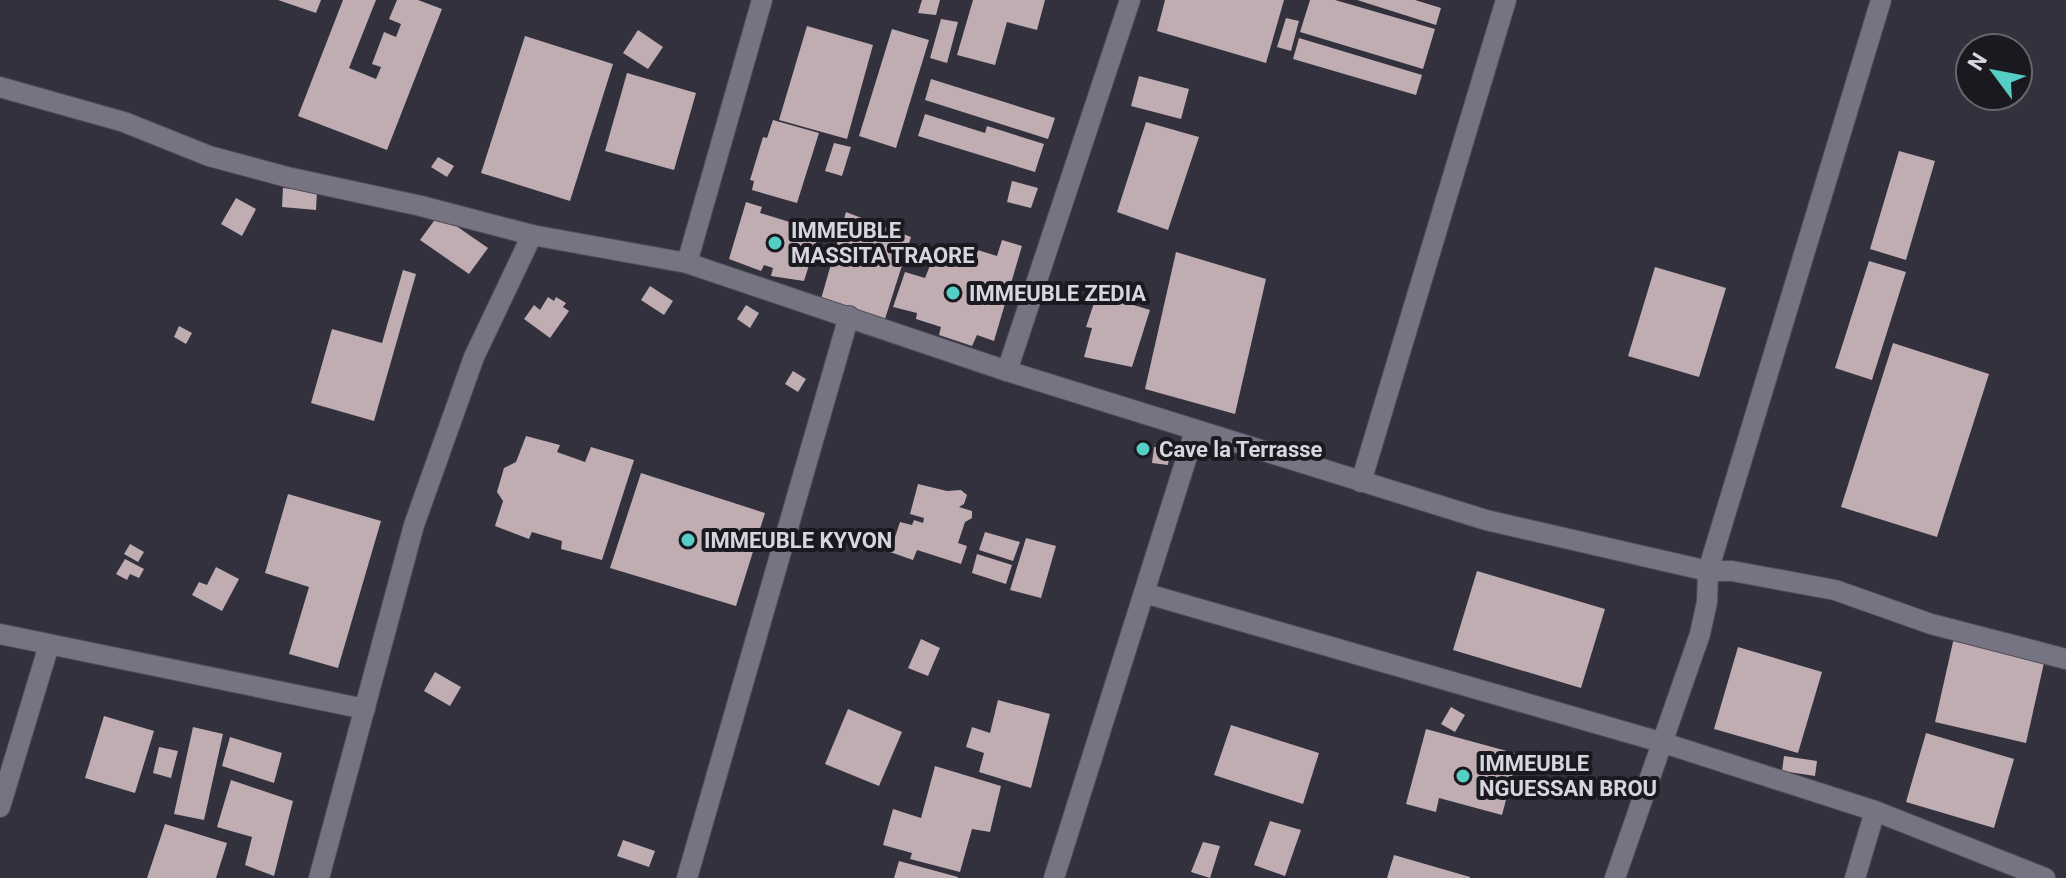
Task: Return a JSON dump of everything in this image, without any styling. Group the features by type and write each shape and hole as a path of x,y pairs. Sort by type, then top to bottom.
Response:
{"street":[{"path":"687,263 762,0"},
{"path":"1007,371 1130,0"},
{"path":"1361,482 1506,0"},
{"path":"1615,878 1700,634 1707,602 1708,571 1881,0"},
{"path":"0,87 124,122 209,156 287,177 421,206 532,235 687,263 1007,371 1486,520 1708,571 1732,571 1835,590 1931,624 2066,659"},
{"path":"319,878 414,525 474,357 532,235"},
{"path":"687,878 849,316"},
{"path":"1054,878 1195,431"},
{"path":"1144,593 1664,743 1875,811 2045,878"},
{"path":"0,634 365,709"},
{"path":"0,807 49,645"},
{"path":"1855,878 1875,811"}],"building":[{"path":"278,0 321,0 316,13"},
{"path":"343,0 376,0 349,68 376,79 381,67 372,64 384,32 396,37 401,24 389,19 397,0 418,0 442,9 387,150 298,116"},
{"path":"922,0 940,0 936,15 918,13"},
{"path":"973,0 1045,0 1037,30 1007,22 995,65 957,55"},
{"path":"1165,0 1284,0 1266,63 1157,31"},
{"path":"1310,0 1335,0 1435,29 1423,69 1300,32"},
{"path":"1357,0 1415,0 1441,8 1436,25"},
{"path":"1286,18 1299,21 1291,51 1277,47"},
{"path":"941,19 958,22 947,63 930,58"},
{"path":"807,26 873,45 847,139 779,120"},
{"path":"892,29 929,40 896,148 859,136"},
{"path":"638,30 663,47 648,69 623,53"},
{"path":"525,36 613,64 570,201 481,173"},
{"path":"1299,38 1422,75 1416,95 1293,59"},
{"path":"627,73 696,93 674,170 605,151"},
{"path":"1139,76 1189,89 1181,119 1131,106"},
{"path":"931,79 1055,118 1048,139 925,100"},
{"path":"925,114 985,133 987,126 1044,144 1035,172 918,136"},
{"path":"773,120 819,133 797,203 752,190 754,181 750,180 763,137 767,138"},
{"path":"1146,122 1199,137 1168,230 1117,212"},
{"path":"834,143 851,147 842,176 825,171"},
{"path":"1899,151 1935,161 1906,260 1870,249"},
{"path":"438,157 454,166 447,177 431,167"},
{"path":"1012,181 1038,188 1031,208 1007,202"},
{"path":"283,188 317,191 316,210 282,207"},
{"path":"236,198 256,209 242,236 221,224"},
{"name":"IMMEUBLE MASSITA TRAORE","path":"746,202 762,207 760,213 806,227 809,219 822,224 804,281 771,276 773,268 764,265 761,271 729,259"},
{"path":"846,212 911,237 885,319 821,299"},
{"path":"439,214 488,248 469,274 420,240"},
{"name":"IMMEUBLE ZEDIA","path":"1002,240 1022,246 994,341 977,335 972,346 939,335 941,327 916,319 917,313 893,307 905,272 925,278 935,253 963,262 968,247 997,256"},
{"path":"1176,252 1266,279 1235,414 1145,389"},
{"path":"1869,261 1906,272 1872,380 1835,368"},
{"path":"1655,267 1726,288 1699,377 1628,356"},
{"path":"403,270 416,274 374,421 311,403 332,329 382,343"},
{"path":"650,286 673,301 664,315 641,300"},
{"path":"1097,294 1150,310 1132,367 1084,357 1092,328 1086,327"},
{"path":"548,297 554,301 556,297 566,303 563,307 569,311 550,338 524,319 534,305 540,310"},
{"path":"746,305 759,313 750,328 737,319"},
{"path":"179,326 192,333 186,344 174,337"},
{"path":"1893,343 1989,374 1937,537 1841,507"},
{"path":"793,371 806,379 798,392 785,384"},
{"path":"526,436 560,445 557,452 585,462 591,447 634,460 602,560 561,549 562,541 532,532 529,539 495,526 503,501 497,492 504,468 516,462"},
{"path":"1154,447 1170,449 1168,465 1152,463"},
{"name":"IMMEUBLE KYVON","path":"641,473 765,513 736,606 610,568"},
{"path":"918,484 947,491 961,490 967,495 964,504 959,507 972,511 972,518 965,522 958,543 967,546 961,564 917,550 913,560 890,552 900,522 912,525 914,520 923,523 924,518 910,514"},
{"path":"288,494 381,521 338,668 289,654 309,587 265,573"},
{"path":"985,532 1020,542 1013,561 979,550"},
{"path":"1026,538 1056,546 1041,598 1010,590"},
{"path":"130,544 144,552 138,562 124,554"},
{"path":"977,554 1012,565 1006,584 972,573"},
{"path":"125,559 144,569 139,578 130,574 127,580 116,574"},
{"path":"216,567 239,579 222,611 192,595 199,582 207,585"},
{"path":"1477,571 1605,609 1581,688 1453,650"},
{"path":"1955,633 2046,654 2026,743 1935,722"},
{"path":"921,639 940,648 928,676 908,668"},
{"path":"1738,647 1822,672 1798,753 1714,729"},
{"path":"435,672 461,687 450,706 424,691"},
{"path":"998,700 1050,714 1031,788 979,772 984,753 966,747 972,727 990,733"},
{"path":"1451,707 1465,715 1455,732 1441,724"},
{"path":"848,709 902,732 879,786 825,764"},
{"path":"104,716 154,731 135,793 85,778"},
{"path":"1231,725 1319,753 1303,804 1214,775"},
{"path":"193,727 223,734 204,820 174,814"},
{"name":"IMMEUBLE NGUESSAN BROU","path":"1426,729 1518,754 1502,815 1439,798 1436,812 1406,804"},
{"path":"1926,733 2014,759 1994,828 1906,802"},
{"path":"230,737 282,753 274,783 222,766"},
{"path":"159,747 178,751 171,778 153,773"},
{"path":"1784,756 1817,761 1815,776 1782,771"},
{"path":"935,766 1001,786 990,832 972,829 960,872 910,859 912,853 883,845 893,809 921,818"},
{"path":"231,780 293,801 274,876 245,865 252,837 217,827"},
{"path":"1270,821 1301,830 1285,876 1254,865"},
{"path":"165,824 227,843 216,878 147,878"},
{"path":"623,840 655,851 649,867 617,856"},
{"path":"1203,842 1220,846 1210,878 1191,872"},
{"path":"1394,855 1470,877 1470,878 1387,878"},
{"path":"899,861 958,877 958,878 894,878"}],"place":[{"name":"IMMEUBLE MASSITA TRAORE","path":"775,243"},
{"name":"IMMEUBLE ZEDIA","path":"953,293"},
{"name":"Cave la Terrasse","path":"1143,449"},
{"name":"IMMEUBLE KYVON","path":"688,540"},
{"name":"IMMEUBLE NGUESSAN BROU","path":"1463,776"}]}
